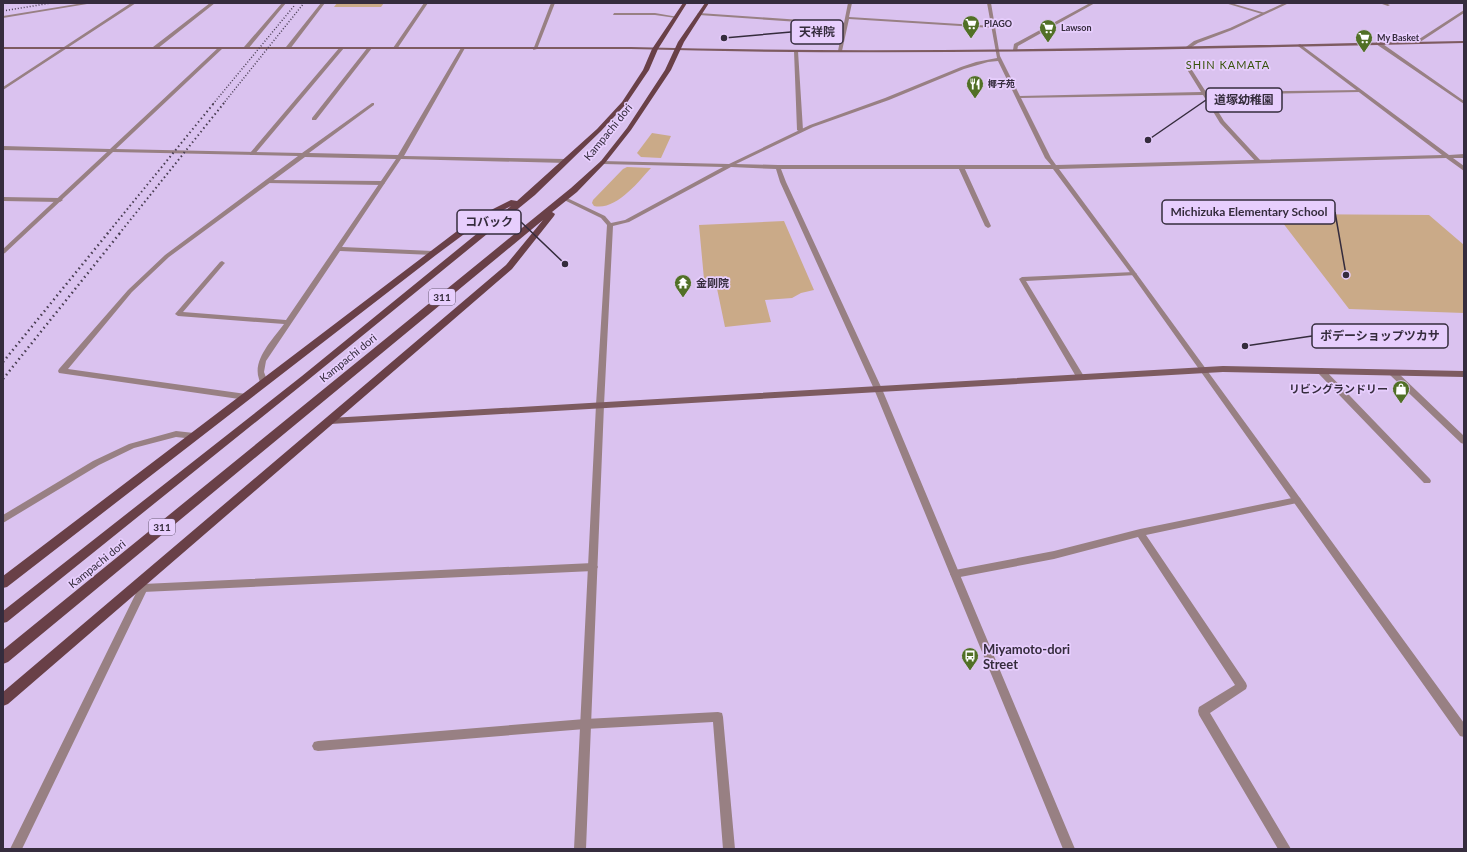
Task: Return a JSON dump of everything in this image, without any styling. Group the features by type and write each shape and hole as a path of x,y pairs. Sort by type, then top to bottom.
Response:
{"main road":[{"name":"311","path":"655,49 685,3"},
{"name":"311","path":"676,50 707,3"},
{"name":"Kampachi dori","path":"3,618 305,378 532,193 599,130 624,103 646,70 655,49"},
{"name":"Kampachi dori","path":"3,658 574,190 603,162 629,130 668,70 676,50"},
{"path":"3,583 476,221 532,193"},
{"path":"3,700 141,586 509,267 563,198"}],"street":[{"path":"3,17 91,3"},
{"path":"3,89 134,3"},
{"path":"155,48 213,3"},
{"path":"246,48 284,3"},
{"path":"288,48 323,3"},
{"path":"395,48 426,3"},
{"path":"535,49 554,3"},
{"path":"840,51 850,3"},
{"path":"989,3 992,27 1000,59 1048,158 1134,274 1464,732"},
{"path":"1015,50 1016,45 1093,3"},
{"path":"1227,3 1264,13"},
{"path":"1188,47 1196,42 1231,29 1287,3"},
{"path":"1381,3 1388,5"},
{"path":"1415,42 1464,11"},
{"path":"614,14 655,14 676,17"},
{"path":"699,14 846,24"},
{"path":"847,18 992,27"},
{"path":"3,48 463,48 997,51 1464,42"},
{"path":"1378,43 1464,103"},
{"path":"1300,45 1464,169"},
{"path":"3,252 221,48"},
{"path":"252,154 342,48"},
{"path":"314,119 370,48"},
{"path":"264,383 260,372 262,361 400,157 463,48"},
{"path":"796,50 800,130"},
{"path":"610,225 627,221 730,165 800,130 898,95 969,66 1000,59"},
{"path":"1190,71 1222,122 1259,162"},
{"path":"1019,97 1360,91"},
{"path":"246,397 62,371 130,292 167,256 372,104"},
{"path":"3,148 566,161"},
{"path":"603,162 778,166 1054,167 1464,156"},
{"path":"778,166 783,182 878,389 1069,849"},
{"path":"961,167 988,226"},
{"path":"268,182 382,183"},
{"path":"3,198 60,200"},
{"path":"563,198 603,217 610,225 600,405 594,567 585,724 580,849"},
{"path":"338,249 433,253"},
{"path":"222,263 178,314 289,322"},
{"path":"1081,378 1022,279 1134,274"},
{"path":"330,421 1223,369 1464,374"},
{"path":"1321,371 1428,481"},
{"path":"1393,373 1464,441"},
{"path":"3,519 96,462 132,446 176,434 194,436"},
{"path":"955,574 1054,555 1140,533 1297,500"},
{"path":"1140,533 1242,686 1203,711 1285,849"},
{"path":"16,849 141,586 594,567"},
{"path":"318,746 585,724 718,717 729,849"}],"shaded area":[{"path":"337,3 384,3 381,7 334,7"},
{"path":"652,133 671,136 661,158 641,157 637,153"},
{"path":"627,167 651,168 626,194 618,200 602,206 594,206 592,203 593,200 623,169"},
{"path":"1276,214 1429,215 1464,245 1464,313 1349,309"},
{"path":"784,221 814,290 801,293 792,298 765,300 771,322 725,327 715,279 704,279 699,225"}],"railway":[{"path":"3,11 51,3"},
{"path":"223,104 304,3"},
{"path":"213,104 294,6"},
{"path":"107,234 214,103"},
{"path":"119,234 224,103"},
{"path":"3,362 108,233"},
{"path":"3,379 120,233"}],"place":[{"name":"天祥院","path":"724,38"},
{"name":"PIAGO","path":"971,39"},
{"name":"Lawson","path":"1048,43"},
{"name":"My Basket","path":"1364,53"},
{"name":"椰子苑","path":"975,99"},
{"name":"道塚幼稚園","path":"1148,140"},
{"name":"コバック","path":"565,264"},
{"name":"Michizuka Elementary School","path":"1346,275"},
{"name":"金剛院","path":"683,298"},
{"name":"ボデーショップツカサ","path":"1245,346"},
{"name":"リビングランドリー","path":"1401,404"},
{"name":"Miyamoto-dori Street","path":"970,671"}],"district":[{"name":"SHIN KAMATA","path":"1228,65"}]}
